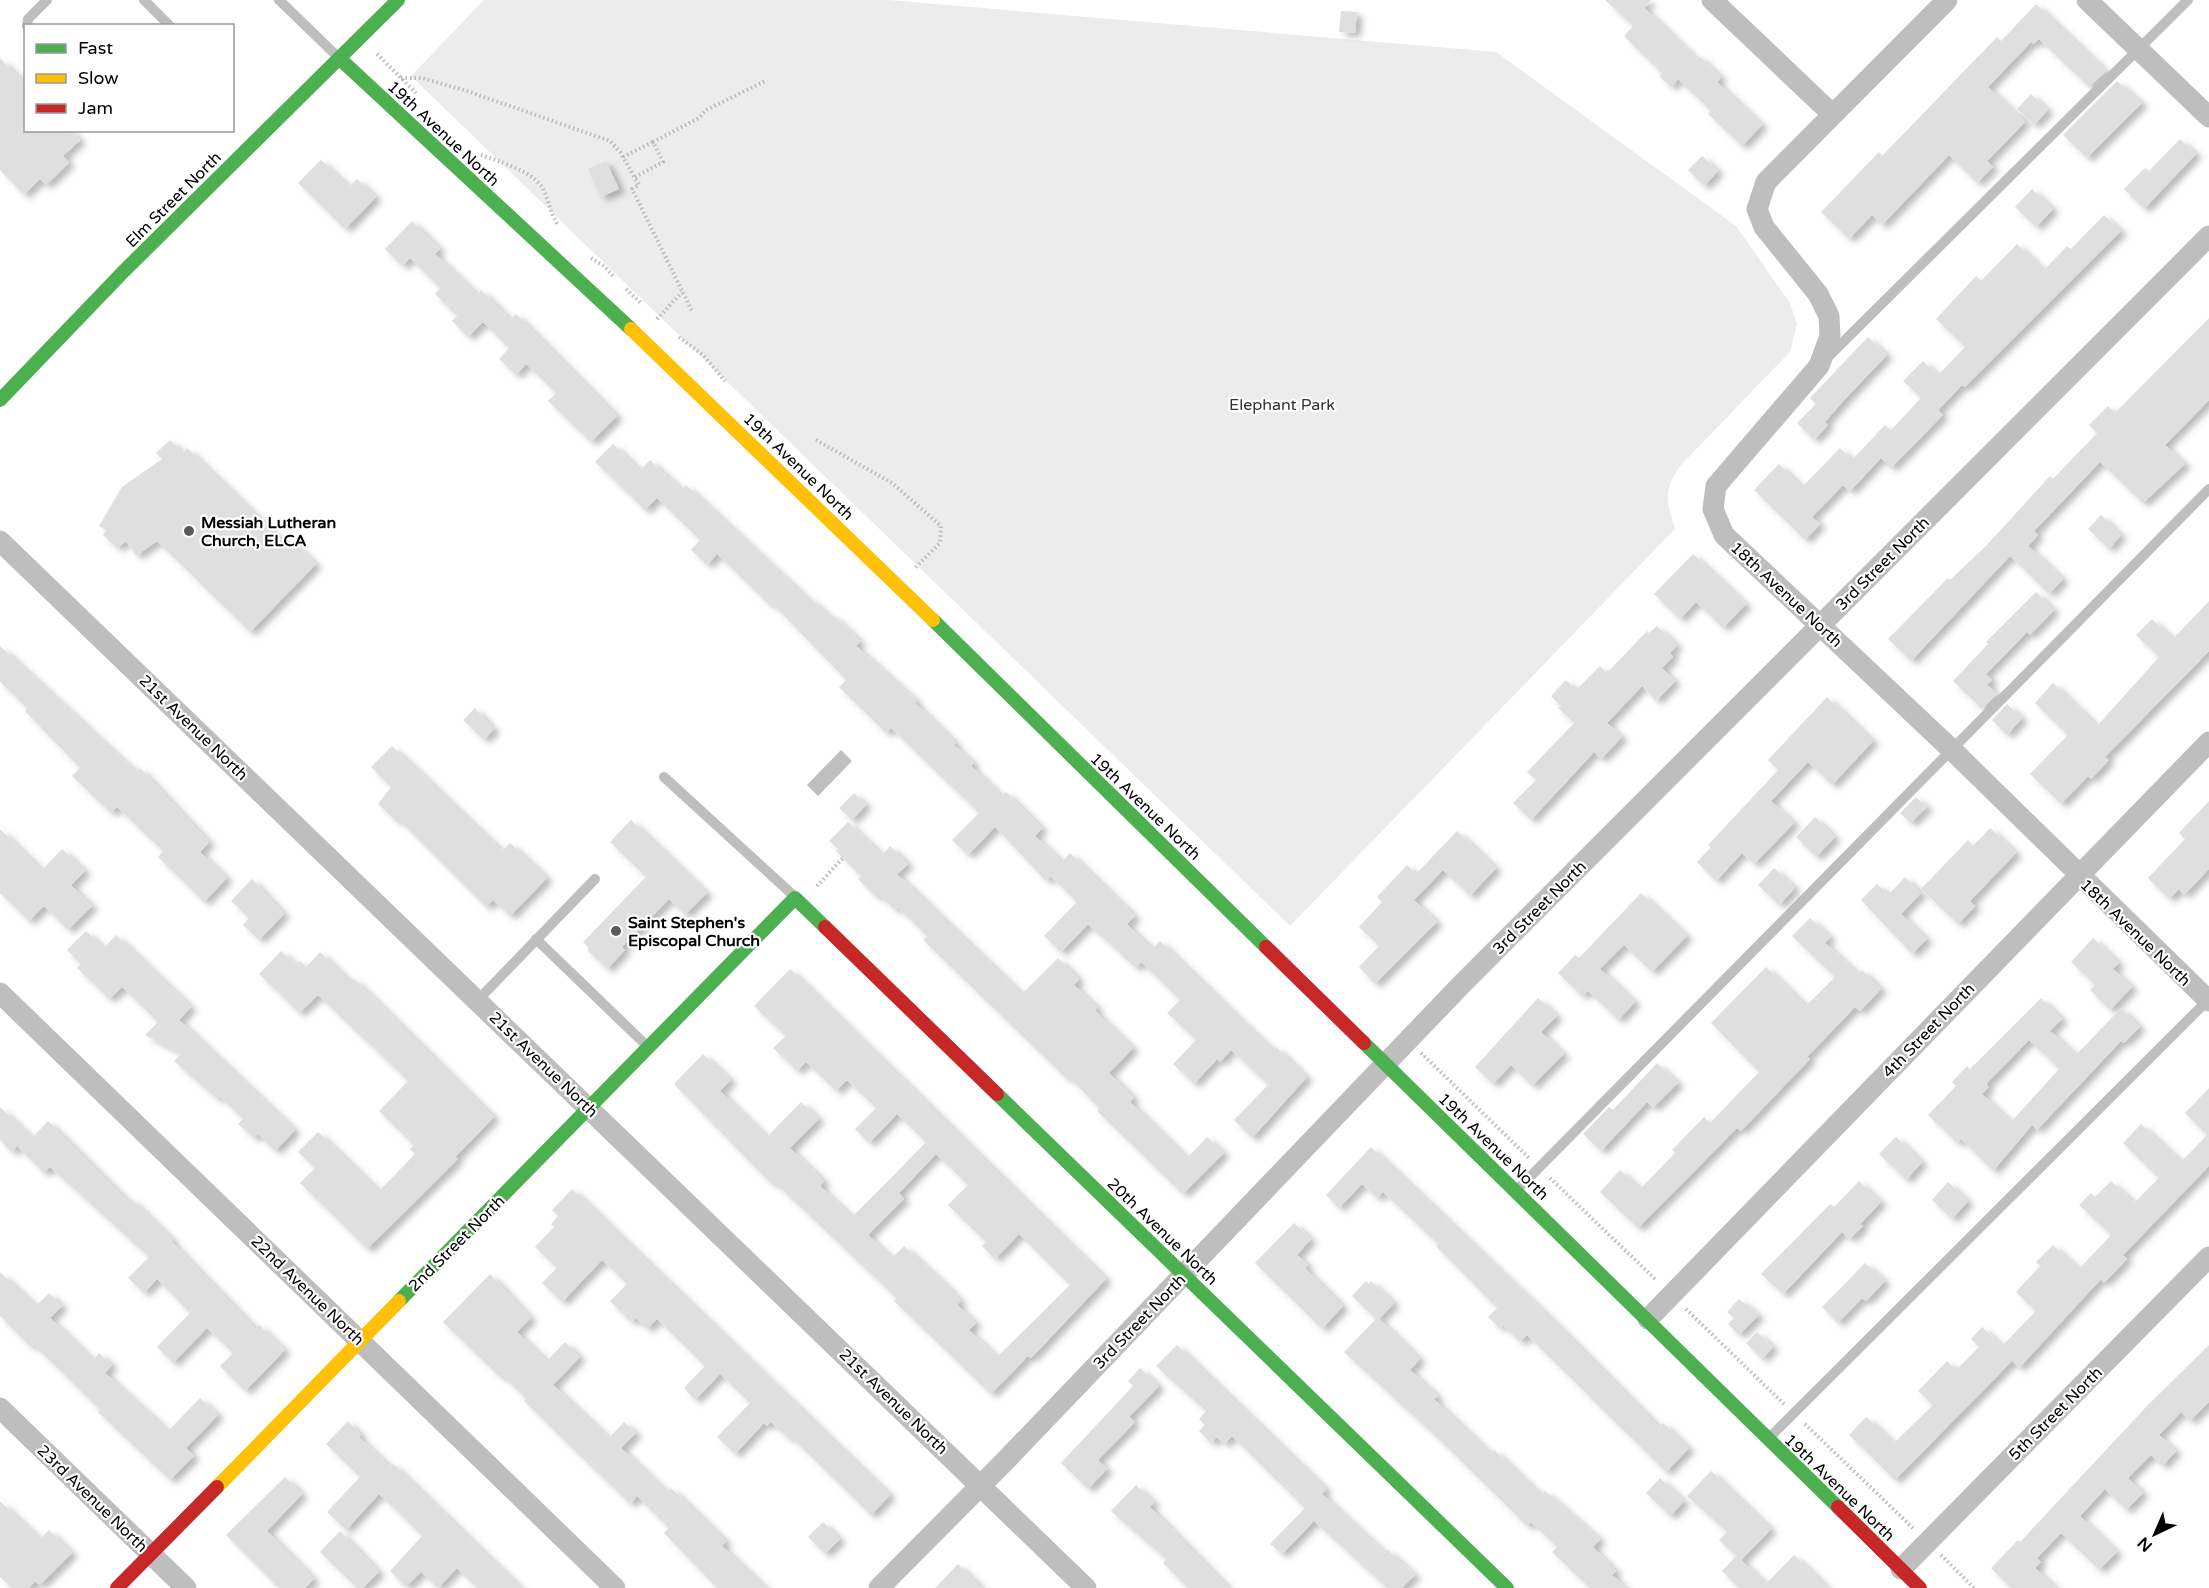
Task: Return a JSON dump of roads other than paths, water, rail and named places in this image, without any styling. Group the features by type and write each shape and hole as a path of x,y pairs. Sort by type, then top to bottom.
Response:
{"street":[{"name":"Elm Street North","path":"0,400 124,271 398,0"},
{"path":"1712,0 1831,113 1947,0"},
{"path":"2086,0 2209,117"},
{"name":"19th Avenue North","path":"339,58 693,387 1648,1319 1920,1588"},
{"name":"18th Avenue North","path":"1831,113 1766,182 1757,209 1764,227 1818,294 1829,316 1830,336 1819,366 1716,486 1713,509 1724,535 1951,749 2079,877 2209,1000"},
{"name":"3rd Street North","path":"879,1588 981,1486 1468,978 2209,236"},
{"name":"21st Avenue North","path":"0,541 1086,1588"},
{"name":"4th Street North","path":"1648,1319 2209,742"},
{"name":"2nd Street North","path":"117,1588 795,897"},
{"name":"20th Avenue North","path":"795,897 1507,1588"},
{"name":"22nd Avenue North","path":"0,993 615,1588"},
{"name":"5th Street North","path":"1901,1569 2209,1257"},
{"name":"23rd Avenue North","path":"0,1408 186,1588"}],"lane":[{"path":"27,24 28,18 47,0"},
{"path":"144,0 168,24"},
{"path":"279,0 339,58"},
{"path":"1819,366 2188,0"},
{"path":"1516,1191 2209,489"},
{"path":"664,777 795,897"},
{"path":"478,1000 595,879"},
{"path":"536,939 648,1047"},
{"path":"1768,1439 2209,1000"}],"place":[{"name":"Messiah Lutheran Church, ELCA","path":"189,531"},
{"name":"Saint Stephen's Episcopal Church","path":"616,931"}],"park label":[{"name":"Elephant Park","path":"1282,404"}]}
